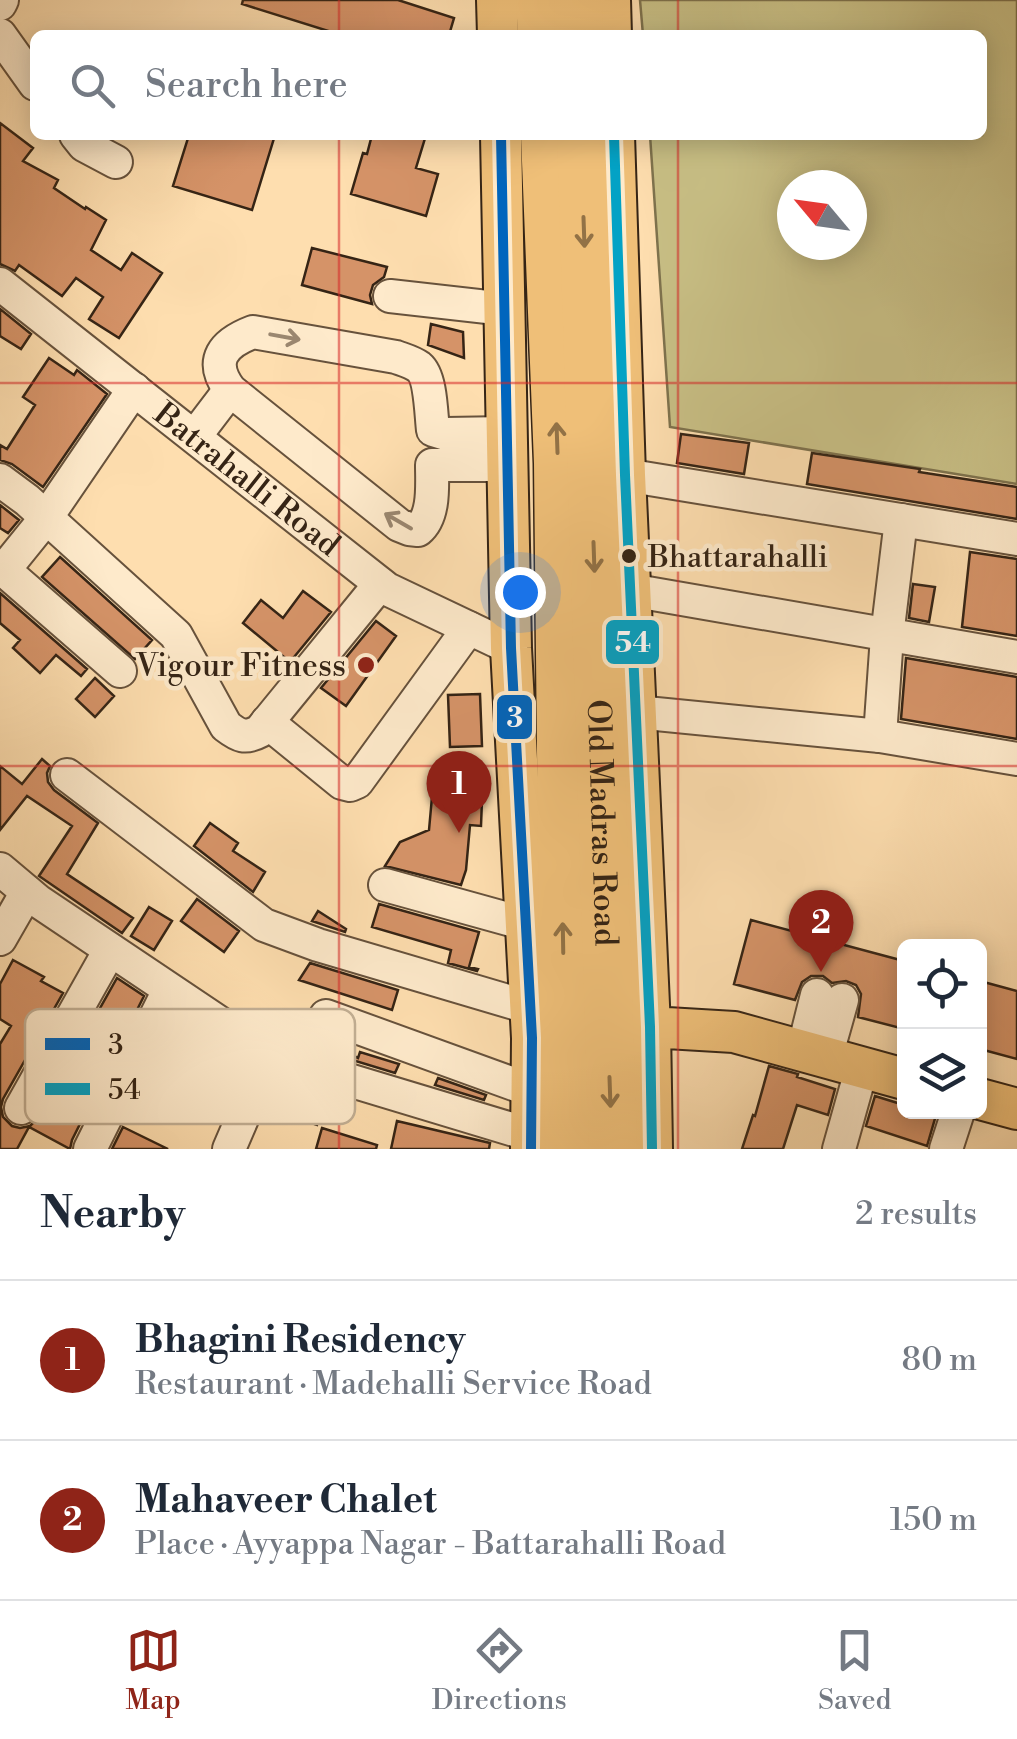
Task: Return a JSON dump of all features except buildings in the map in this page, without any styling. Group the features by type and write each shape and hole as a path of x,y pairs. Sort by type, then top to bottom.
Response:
{"highway":[{"path":"540,0 542,30"},
{"path":"578,0 578,30"},
{"name":"Old Madras Road","path":"546,140 558,463 588,1026 612,1149"},
{"name":"Old Madras Road","path":"544,1144 588,1026 582,140"}],"main road":[{"path":"496,0 498,30"},
{"path":"610,0 611,30"},
{"path":"501,140 511,648 526,924 588,1026 652,1149"},
{"path":"544,1144 533,1091 588,1026 636,712 614,140"},
{"path":"588,1026 734,1032 897,1077"},
{"path":"987,1101 1017,1109"}],"street":[{"path":"0,35 30,77"},
{"path":"80,140 116,162"},
{"name":"Batrahalli Road","path":"0,284 387,589 511,648"},
{"path":"390,296 505,309"},
{"path":"253,332 396,357 414,364 424,371 433,430 429,513 425,524 418,530 399,525 230,390 220,371 222,353 234,339 253,332"},
{"path":"120,671 2,569 46,518 134,389"},
{"path":"194,436 230,390"},
{"path":"433,430 508,449"},
{"path":"432,466 508,449"},
{"path":"625,475 1017,539"},
{"path":"0,480 28,500 176,635 226,726 238,736 260,731 380,584"},
{"path":"880,736 901,520"},
{"path":"630,590 1017,658"},
{"path":"266,722 350,786 357,782 469,628"},
{"path":"636,712 880,736 1017,759"},
{"path":"67,775 264,925 318,945 588,1026"},
{"path":"0,868 27,892 198,1009"},
{"path":"385,885 526,924"},
{"path":"0,939 27,892"},
{"path":"77,1009 110,950"},
{"path":"160,1009 169,990"},
{"path":"829,998 839,1149"},
{"path":"355,1027 533,1091"},
{"path":"355,1084 544,1144"},
{"path":"21,1108 25,1101"},
{"path":"946,1149 956,1119"},
{"path":"90,1149 102,1124"},
{"path":"229,1149 240,1124"}],"shaded area":[{"path":"640,0 1017,0 1017,484 670,427 650,140 987,140 987,30 643,30"}],"transit line":[{"name":"3","path":"501,140 511,648 532,1038 531,1149"},
{"name":"54","path":"614,140 652,1149"}],"place":[{"name":"Bhattarahalli","path":"629,556"},
{"name":"Vigour Fitness","path":"366,665"},
{"name":"Bhagini Residency","path":"459,833"},
{"name":"Mahaveer Chalet","path":"821,972"}]}
